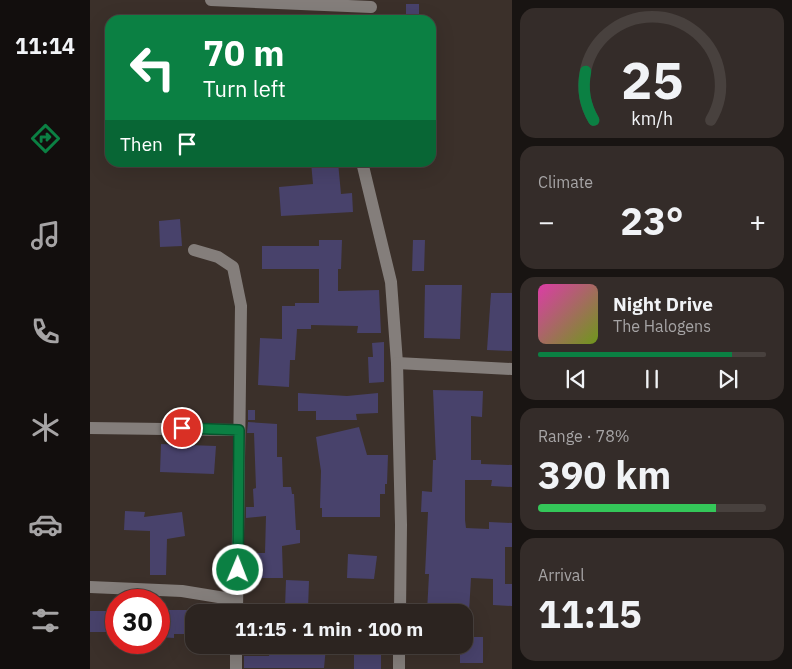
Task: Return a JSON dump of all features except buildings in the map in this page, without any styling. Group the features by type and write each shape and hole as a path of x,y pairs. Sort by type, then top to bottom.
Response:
{"street":[{"path":"211,0 371,9"},
{"path":"363,167 392,282 397,363 401,524 400,604"},
{"path":"194,250 218,257 233,267 241,306 237,604"},
{"path":"397,363 512,369"},
{"path":"90,428 239,430"},
{"path":"90,588 182,591 230,604"},
{"path":"236,654 236,669"},
{"path":"399,654 399,669"}],"route":[{"path":"182,428 239,430 238,570"}]}
